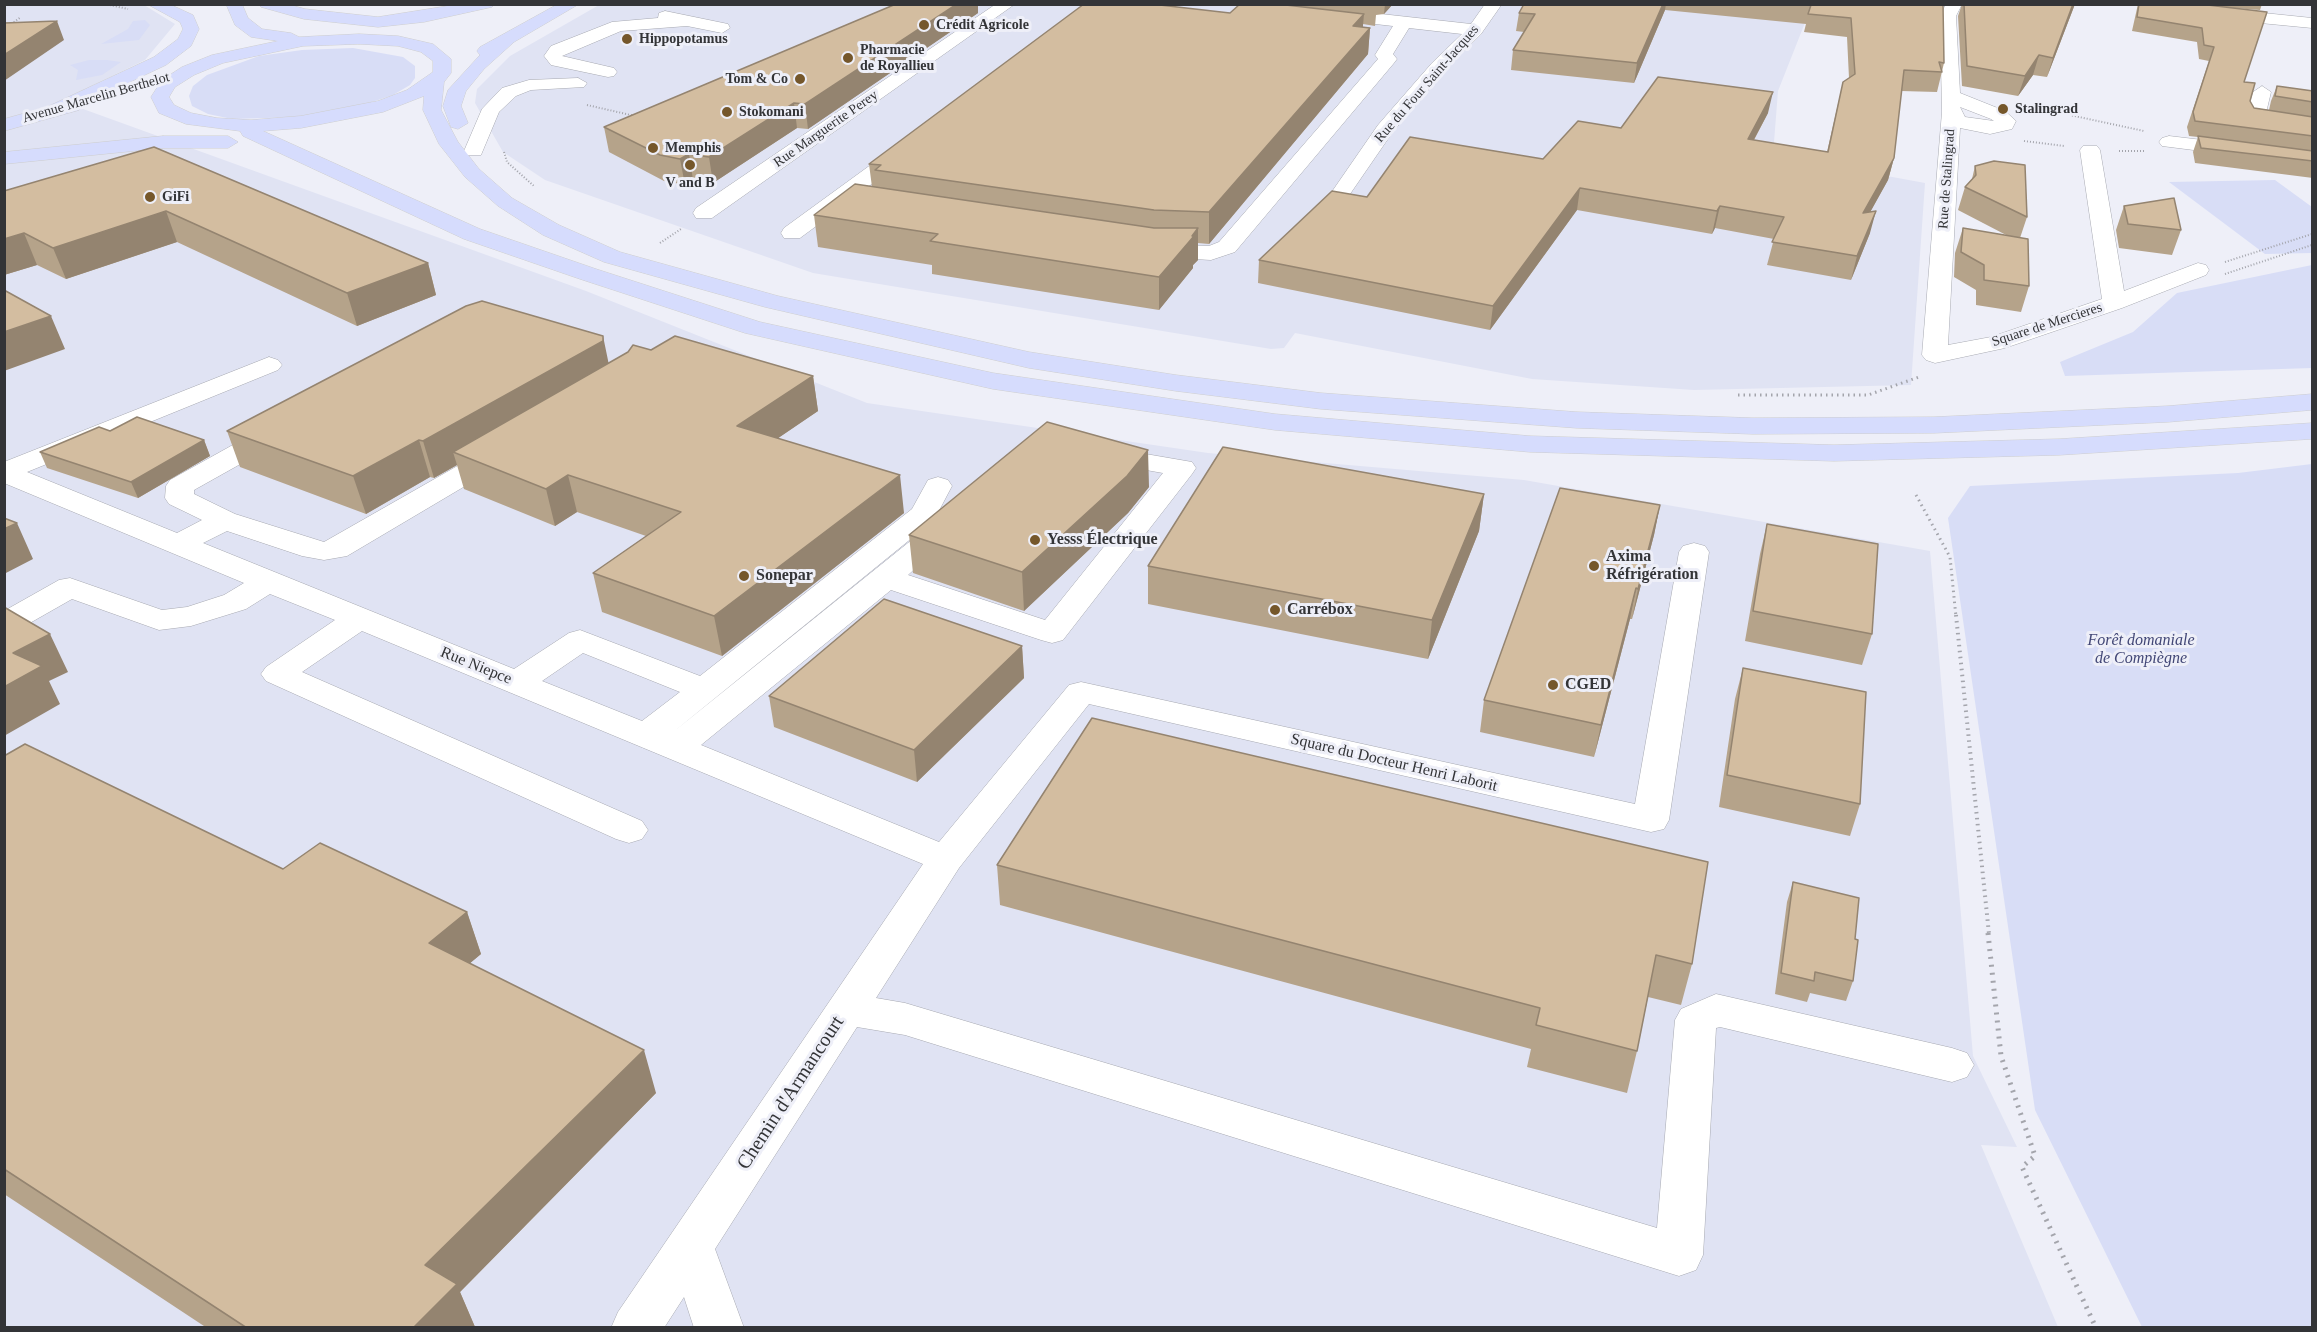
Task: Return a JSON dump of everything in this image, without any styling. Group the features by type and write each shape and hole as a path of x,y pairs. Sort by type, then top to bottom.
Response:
{"main road":[{"path":"52,112 159,61 185,42 191,29 187,20 154,4"},
{"path":"174,4 201,16 214,41"},
{"path":"234,4 241,21 257,33 292,38 398,41 427,48 442,59 432,110 449,144 472,173 505,202 551,230 612,257 773,302 1029,360 1176,383 1321,401 1577,420 1753,426 1946,424 2168,414 2313,402"},
{"path":"267,4 304,14 378,22 424,17 486,4"},
{"path":"214,41 292,43 353,39 410,30 503,4"},
{"path":"214,41 188,71 168,84 160,97 166,109 186,118 217,124 251,126 344,116 383,106 414,94 438,77 506,42 571,4"},
{"path":"506,42 478,65 457,90 452,106 459,125 474,151 500,181 590,247"},
{"name":"Avenue Marcelin Berthelot","path":"4,124 188,71"},
{"path":"4,148 217,124"},
{"path":"251,126 250,132 472,234 754,328 993,381 1275,422 1530,444 1834,453 2059,447 2313,431"},
{"path":"4,158 190,141 237,143 303,157"}],"street":[{"path":"660,4 658,10 668,18 722,28"},
{"name":"Rue Marguerite Perey","path":"704,213 1007,4"},
{"name":"Rue de Stalingrad","path":"1935,355 1951,105 1948,16 1954,4"},
{"path":"2185,4 2187,8 2198,12 2313,23"},
{"path":"1471,8 1494,5"},
{"name":"Rue du Four Saint-Jacques","path":"1341,193 1385,129 1438,67 1475,30 1494,5"},
{"path":"1239,12 1370,18 1449,10"},
{"path":"1239,12 1400,29 1475,30"},
{"path":"1370,18 1400,29"},
{"path":"608,72 557,62 553,56 557,50 618,26 685,21"},
{"path":"1131,248 1184,254 1211,253 1227,247 1388,59 1384,55 1400,29"},
{"path":"474,151 488,115 497,101 509,92 540,84 579,83"},
{"path":"2262,92 2256,117 2313,126"},
{"path":"792,233 919,139"},
{"path":"2169,142 2313,159"},
{"name":"Square de Mercieres","path":"1935,355 1996,343 2114,303 2090,150"},
{"path":"834,203 870,208"},
{"path":"2114,303 2198,270"},
{"path":"4,472 269,365"},
{"path":"301,419 180,486 179,498 225,520 302,547 324,551 336,550 522,441"},
{"path":"886,578 1052,633 1182,468 1076,451"},
{"name":"Rue Niepce","path":"4,472 946,859"},
{"path":"646,736 924,514 938,486"},
{"path":"676,748 886,578 968,507"},
{"path":"179,544 225,520"},
{"name":"Square du Docteur Henri Laborit","path":"946,859 1081,692 1651,820 1694,552"},
{"path":"10,621 70,587 159,620 191,616 235,602 269,581"},
{"path":"360,618 279,674 628,830"},
{"path":"517,682 580,640 704,690"},
{"name":"Chemin d'Armancourt","path":"636,1328 946,859"},
{"path":"846,1008 905,1019 1679,1255 1696,1020 1716,1010 1952,1065"},
{"path":"690,1247 719,1328"}],"path":[{"path":"4,29 21,17"},
{"path":"2015,140 2090,150 2174,151 2161,135 2025,105"},
{"path":"488,115 495,114 507,162 543,191"},
{"path":"2253,252 2313,234"},
{"path":"2223,275 2313,245"},
{"path":"656,246 666,249"},
{"path":"1727,395 1868,395 1922,377"},
{"path":"1916,495 1950,557 2001,1056 2035,1156 2022,1167 2096,1328"}],"shaded area":[{"path":"5,5 144,5 175,24 145,60 61,101 586,291 867,403 1208,453 1524,480 1930,551 1973,1056 2017,1147 1981,1145 2058,1327 5,1328"},
{"path":"599,5 1812,5 1778,91 1773,155 1925,183 1911,385 1694,390 1532,379 1295,333 1284,348 1271,349 813,273 545,180 503,152 475,103 477,89 510,56"}],"green space":[{"path":"145,20 150,25 139,40 101,44 128,29 133,21"},
{"path":"353,48 403,57 415,66 415,78 410,85 393,95 366,104 299,117 232,119 208,114 192,106 189,96 193,86 207,75 259,56 302,50"},
{"path":"89,60 121,62 102,75 76,80 78,70 70,65"},
{"path":"2275,180 2312,207 2312,253 2265,254 2169,182"},
{"path":"2312,265 2312,368 2065,376 2060,362 2133,332 2177,293"},
{"name":"Forêt domaniale de Compiègne","path":"2312,464 2312,1327 2142,1327 2035,1110 1948,518 1970,486 2238,473"}],"building":[{"path":"896,4 957,4 805,104 794,103 709,157 689,154 680,159 660,155 604,127"},
{"path":"1084,4 1151,4 1230,13 1240,4 1277,4 1364,14 1353,26 1370,28 1209,212 1154,210 875,170 881,165 869,164"},
{"path":"1524,4 1663,4 1637,63 1513,50 1535,14 1519,13"},
{"path":"1802,4 1943,4 1944,63 1939,62 1942,72 1904,70 1894,158 1863,213 1876,211 1857,256 1772,242 1784,217 1720,206 1717,211 1580,188 1493,306 1259,260 1332,191 1367,197 1410,137 1543,159 1578,121 1621,128 1658,77 1773,92 1748,139 1828,152 1843,82 1855,74 1851,18 1808,14 1811,5"},
{"path":"1964,4 2073,4 2053,58 2039,55 2025,76 1967,66"},
{"path":"2139,4 2199,4 2267,12 2244,82 2255,83 2250,101 2254,108 2313,117 2313,136 2195,121 2193,112 2214,47 2204,45 2202,28 2137,17"},
{"path":"57,21 4,55 4,23"},
{"path":"2277,86 2313,91 2313,102 2275,96"},
{"path":"2198,136 2313,151 2313,161 2201,148"},
{"path":"154,147 428,263 347,293 166,211 53,248 24,233 4,239 4,191"},
{"path":"1994,161 2025,165 2027,217 1965,187 1976,175 1975,166"},
{"path":"855,184 1154,228 1198,228 1192,236 1194,236 1159,277 930,241 938,234 814,215"},
{"path":"2174,198 2181,230 2128,224 2124,206"},
{"path":"1963,228 2028,239 2029,286 1984,280 1984,265 1961,252"},
{"path":"4,290 51,316 4,332"},
{"path":"482,301 603,336 603,341 423,441 419,440 353,476 227,431 466,306"},
{"path":"675,336 813,376 737,426 900,475 714,616 593,573 681,512 568,475 546,489 453,452 628,352 633,345 651,350"},
{"path":"137,417 204,440 131,482 40,452 99,427 110,431"},
{"path":"1047,422 1148,450 1127,476 1022,572 909,535"},
{"path":"1223,447 1484,494 1432,620 1148,566"},
{"path":"1560,488 1660,505 1601,725 1484,700"},
{"path":"4,518 17,523 4,529"},
{"path":"1767,524 1878,544 1872,634 1753,611"},
{"path":"884,599 1022,646 914,750 769,696"},
{"path":"4,607 50,634 13,653 42,666 4,687"},
{"path":"1743,668 1866,692 1860,804 1727,775"},
{"path":"1092,718 1708,862 1692,964 1656,955 1637,1051 1536,1025 1540,1008 997,865"},
{"path":"25,744 283,869 320,843 467,912 429,943 644,1050 425,1265 457,1284 413,1328 247,1328 4,1169 4,756"},
{"path":"1793,882 1859,898 1855,939 1858,940 1853,981 1815,972 1814,981 1781,973"}],"place":[{"name":"Crédit Agricole","path":"924,25"},
{"name":"Hippopotamus","path":"627,39"},
{"name":"Pharmacie de Royallieu","path":"848,58"},
{"name":"Tom & Co","path":"800,79"},
{"name":"Stalingrad","path":"2003,109"},
{"name":"Stokomani","path":"727,112"},
{"name":"Memphis","path":"653,148"},
{"name":"V and B","path":"690,165"},
{"name":"GiFi","path":"150,197"},
{"name":"Yesss Électrique","path":"1035,540"},
{"name":"Axima Réfrigération","path":"1594,566"},
{"name":"Sonepar","path":"744,576"},
{"name":"Carrébox","path":"1275,610"},
{"name":"CGED","path":"1553,685"}]}
